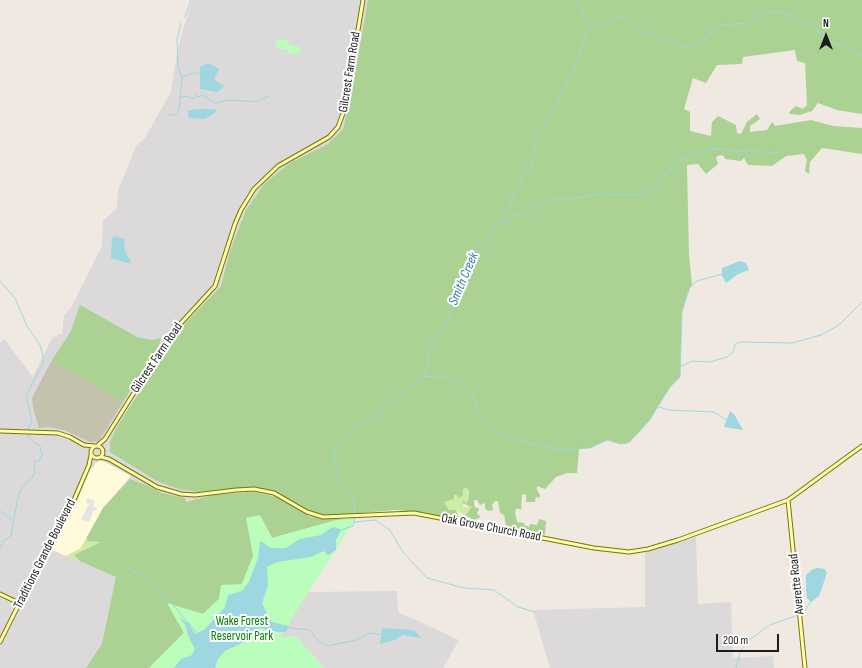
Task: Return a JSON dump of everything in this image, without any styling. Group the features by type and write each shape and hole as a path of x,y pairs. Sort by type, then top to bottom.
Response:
{"main road":[{"name":"Gilcrest Farm Road","path":"91,454 96,446 105,439 170,335 215,286 235,224 241,210 254,189 278,166 329,137 338,127 343,117 363,0"},
{"path":"0,431 64,434 84,445 91,454"},
{"name":"Gilcrest Farm Road","path":"103,451 105,439"},
{"path":"84,445 96,446 103,451 99,458 89,464"},
{"name":"Oak Grove Church Road","path":"91,454 99,458 108,459 156,487 174,493 195,494 236,490 254,490 274,493 307,512 323,517 404,512 618,552 638,551 659,546 788,500 862,446"},
{"name":"Oak Grove Church Road","path":"103,451 108,459"},
{"name":"Traditions Grande Boulevard","path":"0,642 39,564 67,515 89,464 91,454"},
{"name":"Averette Road","path":"788,500 805,668"},
{"path":"0,594 19,603"}],"shaded area":[{"path":"192,0 661,0 358,515 343,516 272,538 149,668 0,668 0,343 4,339 33,377 52,338 62,333 64,315 71,308 102,246 103,221 117,208 118,191 136,146 145,138 171,92 178,47"},
{"path":"52,360 123,402 99,441 90,442 64,430 48,427 39,428 33,408 32,398"},
{"path":"100,461 105,462 131,476 103,508 81,548 66,556 52,550 72,514 89,472 96,463"},
{"path":"87,498 95,501 93,506 97,508 96,511 94,510 89,522 81,519 89,504 86,503"},
{"path":"696,537 698,604 731,602 733,658 773,656 774,668 550,668 533,610 645,607 645,552"},
{"path":"397,591 398,612 459,640 443,668 324,668 296,637 280,637 308,592"}],"green space":[{"path":"368,0 862,0 862,114 837,110 818,103 812,111 800,115 790,114 789,112 796,106 803,109 807,105 805,63 797,61 795,50 743,57 742,64 717,65 706,83 693,78 684,109 690,112 690,131 711,136 712,122 718,116 736,125 737,133 741,134 747,122 757,114 760,119 750,126 750,132 767,130 772,122 775,126 811,120 833,126 862,128 862,154 822,148 810,162 809,174 805,171 807,160 804,154 786,156 772,166 748,165 744,158 741,161 725,159 724,156 720,155 716,157 718,164 706,174 698,164 687,165 689,254 692,285 688,291 682,312 680,377 670,387 649,421 630,442 621,444 607,440 590,448 579,449 577,473 567,473 556,477 545,489 537,486 537,490 540,495 539,498 536,497 535,502 526,502 526,495 522,494 521,510 517,508 515,512 517,522 524,523 524,525 529,527 530,524 537,525 539,519 546,521 545,535 507,529 504,515 500,513 498,501 495,501 492,505 493,510 488,511 485,508 485,503 480,505 477,500 474,500 474,505 476,508 479,508 477,514 481,517 472,521 470,517 465,516 472,507 462,503 464,500 466,504 469,498 469,491 466,487 463,489 463,495 459,498 457,495 454,495 454,499 444,502 449,510 456,510 458,516 465,518 467,522 419,512 395,510 324,516 313,513 283,496 272,492 244,488 199,492 178,489 157,481 110,452 110,442 117,427 179,330 221,286 230,251 246,210 265,183 290,163 328,144 343,129 352,90"},
{"path":"277,39 289,40 288,45 300,47 299,55 287,53 288,50 285,49 275,48"},
{"path":"80,305 137,337 151,340 161,338 159,345 123,402 52,360 71,331"},
{"path":"130,479 162,493 185,498 186,502 213,495 253,492 277,497 310,517 352,519 337,520 272,538 260,515 253,556 242,584 219,599 203,614 168,604 184,633 149,668 86,668 102,644 116,577 80,561 74,555 101,542 87,541 87,537 103,508"},
{"path":"465,487 468,487 469,498 466,504 466,502 463,501 463,507 467,508 470,504 472,509 465,515 456,510 449,510 444,502 454,499 454,495"},
{"name":"Wake Forest Reservoir Park","path":"260,515 272,538 337,520 356,518 280,637 296,636 324,668 149,668 184,633 167,603 203,614 219,599 221,585 242,584 253,556 246,518"},
{"path":"87,537 87,541 102,542 74,555 80,561 66,556 81,548"}],"water":[{"path":"208,63 219,69 214,80 224,86 218,92 200,89 200,67"},
{"path":"196,109 215,109 216,112 205,119 189,118 188,111"},
{"path":"114,236 124,239 125,251 131,262 130,264 111,258 112,239"},
{"path":"740,261 746,263 749,270 738,274 726,283 722,276 722,268"},
{"path":"730,411 734,414 743,430 724,427"},
{"path":"336,527 341,530 336,540 336,550 330,554 327,555 324,551 311,557 277,562 267,567 268,585 262,603 271,622 289,626 286,632 277,632 260,628 248,640 225,651 218,659 215,668 174,668 181,659 192,655 195,649 189,638 185,625 179,617 188,623 195,634 204,630 225,607 228,595 242,591 249,582 258,558 260,541 271,548 286,548 300,539 321,535 331,528"},
{"path":"813,569 825,569 827,573 819,596 811,602 807,598 806,575"},
{"path":"382,628 415,631 421,638 403,635 395,640 380,644"}],"waterway":[{"path":"185,17 191,0"},
{"name":"Smith Creek","path":"354,514 355,505 339,478 335,465 334,454 337,447 351,430 378,415 382,408 395,400 425,376 430,350 447,321 464,273 479,245 489,237 504,215 523,175 532,165 537,134 548,122 579,59 584,39 590,27 577,0"},
{"path":"591,30 617,18 625,17 644,32 686,47 700,42 721,25 746,23 769,11 790,14 803,24 813,27 831,42 862,55"},
{"path":"169,115 175,115 179,110 182,78 178,67 177,40 181,23"},
{"path":"182,77 194,73 201,73"},
{"path":"191,98 193,99 196,95 198,97 203,95 215,103 230,100 257,102 269,96"},
{"path":"180,98 184,96 189,97"},
{"path":"498,224 508,222 514,215 524,213 543,202 554,198 580,198 597,194 641,195 655,187 667,172 681,160 709,149 721,149 736,152 752,150 769,153 780,152"},
{"path":"425,376 446,378 465,387 471,392 477,408 487,424 497,432 509,438 558,450 590,448 607,440 621,444 628,443 649,421 670,387 680,377 682,312 690,287 697,281 722,274"},
{"path":"0,281 15,298 27,326 40,345 43,356 43,363 26,396 32,421 28,430"},
{"path":"680,367 692,361 710,362 727,357 733,352 735,345 740,342 792,343 821,335 839,325 862,302"},
{"path":"659,407 669,410 714,412 726,420"},
{"path":"0,549 4,540 11,536 18,496 23,487 33,477 35,471 34,462 39,461 42,455 40,446 31,440 27,434"},
{"path":"0,511 12,520"},
{"name":"Smith Creek","path":"341,530 353,526 355,518"},
{"path":"355,522 375,520 390,530 402,551 427,578 464,588 494,590 518,607 535,612"},
{"path":"128,568 156,585 198,634"},
{"path":"804,612 811,601"},
{"path":"736,668 741,650 749,640 770,625 798,615"},
{"path":"289,628 309,630 321,643 327,646 356,640 370,633 382,635"}]}
